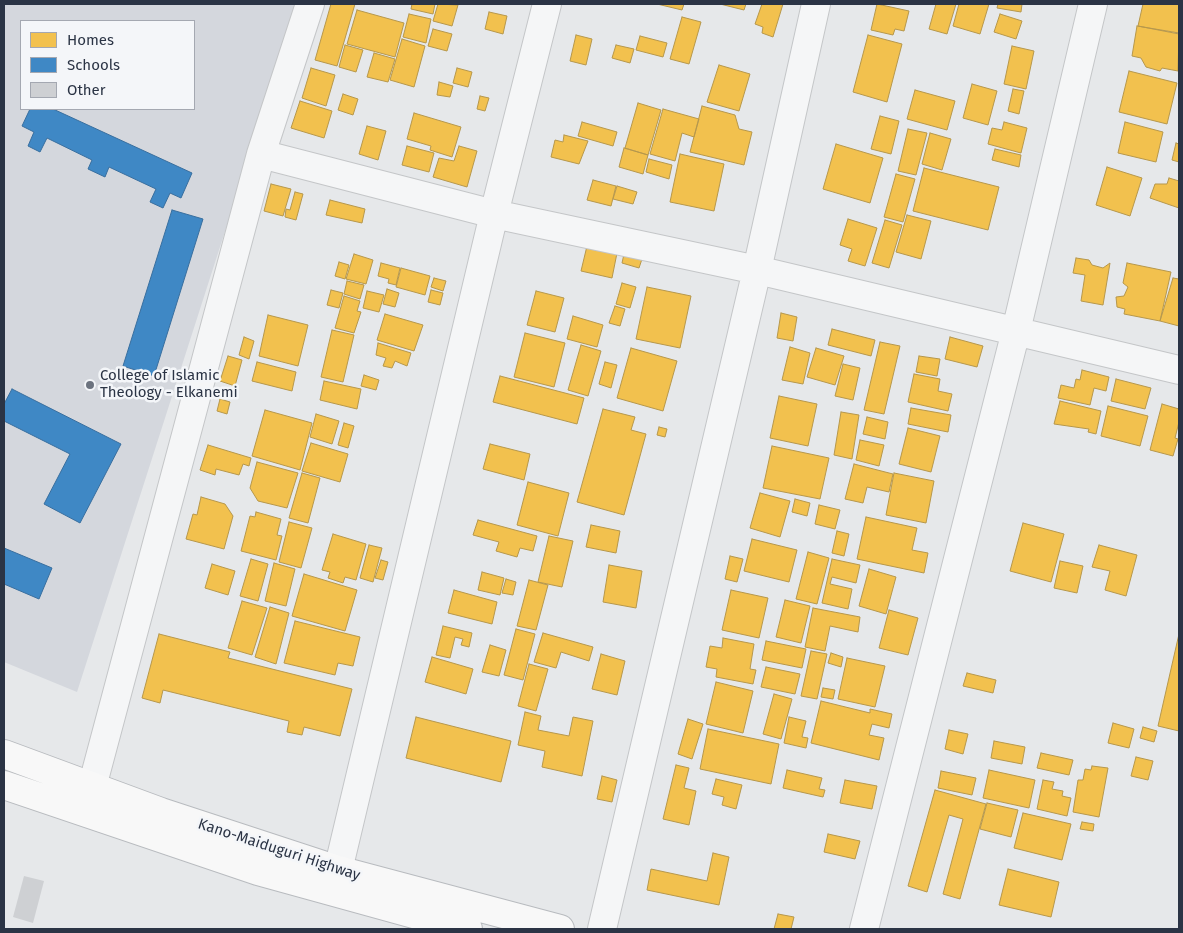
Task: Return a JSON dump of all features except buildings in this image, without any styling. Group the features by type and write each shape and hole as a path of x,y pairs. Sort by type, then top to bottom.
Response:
{"highway":[{"name":"Kano-Maiduguri Highway","path":"4,754 92,787 338,870 560,929"},
{"name":"Kano-Maiduguri Highway","path":"4,785 258,871 468,929"}],"street":[{"path":"92,787 261,154 310,4"},
{"path":"338,870 494,214 547,4"},
{"path":"602,929 757,270 816,4"},
{"path":"864,929 1016,331 1093,4"},
{"path":"261,154 494,214 757,270 1179,370"}],"shaded area":[{"name":"College of Islamic Theology - Elkanemi","path":"4,4 298,4 77,692 4,662"}],"place":[{"name":"College of Islamic Theology - Elkanemi","path":"90,385"}]}
